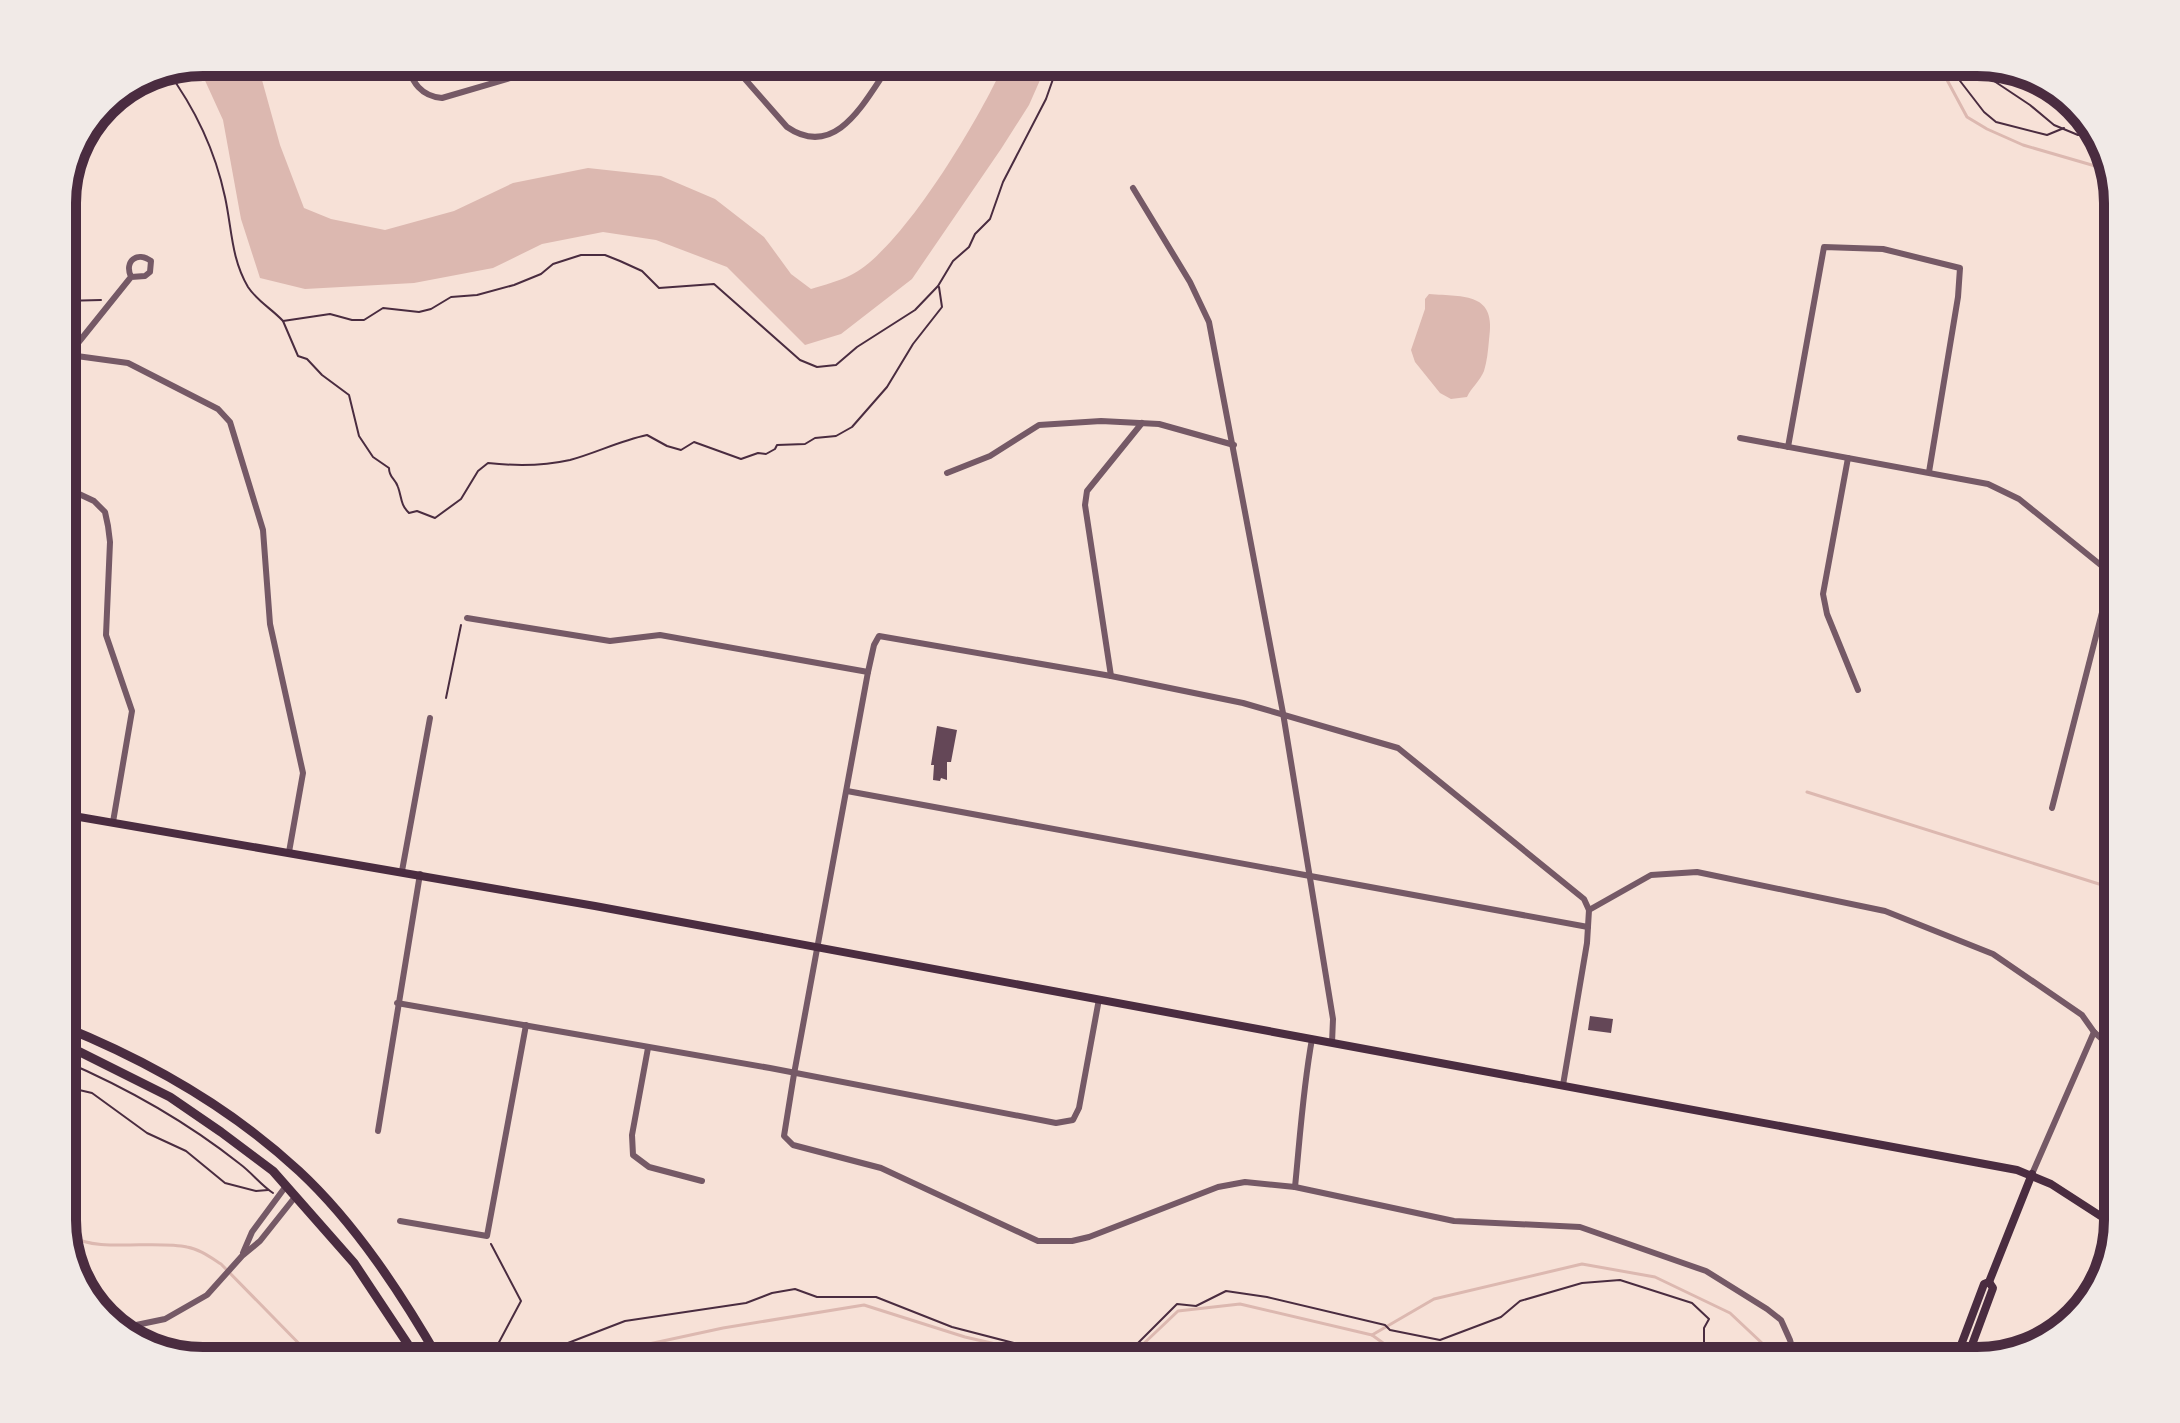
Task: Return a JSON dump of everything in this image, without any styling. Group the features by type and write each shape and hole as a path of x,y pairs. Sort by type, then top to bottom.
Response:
{"main road":[{"path":"76,816 420,874 1961,1159 2032,1174 2104,1219"},
{"path":"76,1032 156,1068 198,1093 299,1171 372,1255 431,1347"},
{"path":"76,1050 170,1097 273,1171 354,1263 410,1347"},
{"path":"286,1186 299,1171"},
{"path":"1960,1347 2032,1174"},
{"path":"295,1197 310,1182"},
{"path":"1971,1347 1993,1288 1989,1282"}],"street":[{"path":"411,76 425,94 436,98 517,76"},
{"path":"742,76 787,127 813,137 835,133 848,124 882,76"},
{"path":"1133,188 1190,282 1209,322 1283,713 1333,1019 1332,1043"},
{"path":"1788,447 1824,247 1883,249 1960,268 1929,472"},
{"path":"76,348 131,277"},
{"path":"76,354 128,363 218,409 230,422 263,530 270,624 303,773 289,852"},
{"path":"947,473 990,456 1039,425 1101,421 1159,424 1234,445"},
{"path":"1111,676 1085,505 1087,491 1142,423"},
{"path":"1740,438 1988,484 2009,493 2104,567"},
{"path":"1848,458 1823,594 1827,614 1858,690"},
{"path":"76,493 94,501 105,512 110,542 106,635 132,711 113,822"},
{"path":"2052,808 2104,617"},
{"path":"467,618 610,641 660,635 868,672"},
{"path":"1563,1085 1588,927 1589,910 1584,899 1398,748 1283,713 1111,676 879,636 868,672 794,1074 784,1136 793,1145 881,1168 1038,1241 1072,1241 1089,1237 1218,1187 1245,1182 1295,1187 1454,1221 1580,1227 1706,1271 1781,1320 1792,1347"},
{"path":"402,871 430,718"},
{"path":"847,791 1588,927"},
{"path":"1589,910 1651,875 1697,872 1885,911 1993,954 2082,1015 2104,1040"},
{"path":"378,1131 420,874"},
{"path":"397,1003 1056,1123 1073,1120 1079,1108 1099,999"},
{"path":"400,1221 487,1236 526,1025"},
{"path":"2032,1174 2094,1032"},
{"path":"1295,1187 1302,1097 1312,1039"},
{"path":"648,1048 632,1135 633,1155 649,1167 702,1181"},
{"path":"242,1256 252,1232 286,1186"},
{"path":"133,1326 179,1313 219,1284 242,1256 260,1241 295,1197"},
{"path":"1662,1347 1694,1344 1702,1347"}],"path":[{"path":"282,319 330,314 364,320 383,308 419,312 451,297 477,295 514,285 541,274 569,257 605,255 642,271 659,288 714,284 800,360 817,367 836,365 857,347 915,310 969,247 975,234 990,219 1003,182 1046,99 1054,76"},
{"path":"1956,76 1984,112 1996,122 2047,135 2064,128"},
{"path":"1992,77 2054,125 2083,135"},
{"path":"174,79 183,92 216,161 236,262 243,277 259,301 282,319 298,356 307,359 349,395 359,436 373,457 389,468 389,475 400,491 401,504 409,513 417,511 435,518 461,499 478,471 488,463 545,464 569,460 591,454 601,447 647,435 681,450 694,442 741,459 758,453 766,454 777,445 805,444 815,438 842,434 887,387 913,344 942,307 938,286"},
{"path":"76,301 112,300"},
{"path":"446,698 460,626 467,618"},
{"path":"76,1066 111,1080 192,1130 241,1165 269,1190 256,1191 225,1183 186,1151 147,1133 92,1093 76,1089"},
{"path":"487,1236 521,1301 496,1347"},
{"path":"1131,1347 1177,1304 1196,1306 1226,1291 1267,1297 1440,1340 1501,1317 1520,1301 1582,1283 1620,1280 1692,1303 1709,1319 1704,1328 1705,1347"},
{"path":"558,1347 625,1321 746,1303 772,1293 795,1289 817,1297 876,1297 952,1327 1029,1347"}],"shaded area":[{"path":"203,76 261,76 280,145 304,208 331,219 385,230 454,211 513,183 588,168 661,176 715,199 764,237 791,274 811,289 851,275 872,261 894,238 938,179 999,76 1042,76 1029,105 1001,149 912,279 841,334 805,345 727,267 656,240 603,232 542,244 493,268 414,283 305,289 260,278 241,219 223,120"},
{"path":"1429,294 1476,300 1488,313 1490,324 1485,367 1467,397 1451,399 1440,393 1415,362 1411,350"}],"building":[{"path":"937,726 957,730 951,762 947,762 947,780 941,778 940,781 933,780 934,765 931,765"},
{"path":"1590,1016 1613,1019 1611,1033 1588,1030"}],"waterway":[{"path":"1943,76 1967,117 1987,129 2023,145 2099,167"},
{"path":"1807,792 2104,886"},
{"path":"78,1238 96,1244 175,1245 204,1254 221,1264 302,1347"},
{"path":"1140,1347 1178,1311 1240,1304 1372,1335 1434,1299 1582,1264 1655,1277 1730,1313 1766,1347"},
{"path":"635,1347 723,1328 864,1305 965,1337 1009,1347"},
{"path":"1372,1335 1389,1347"}]}
